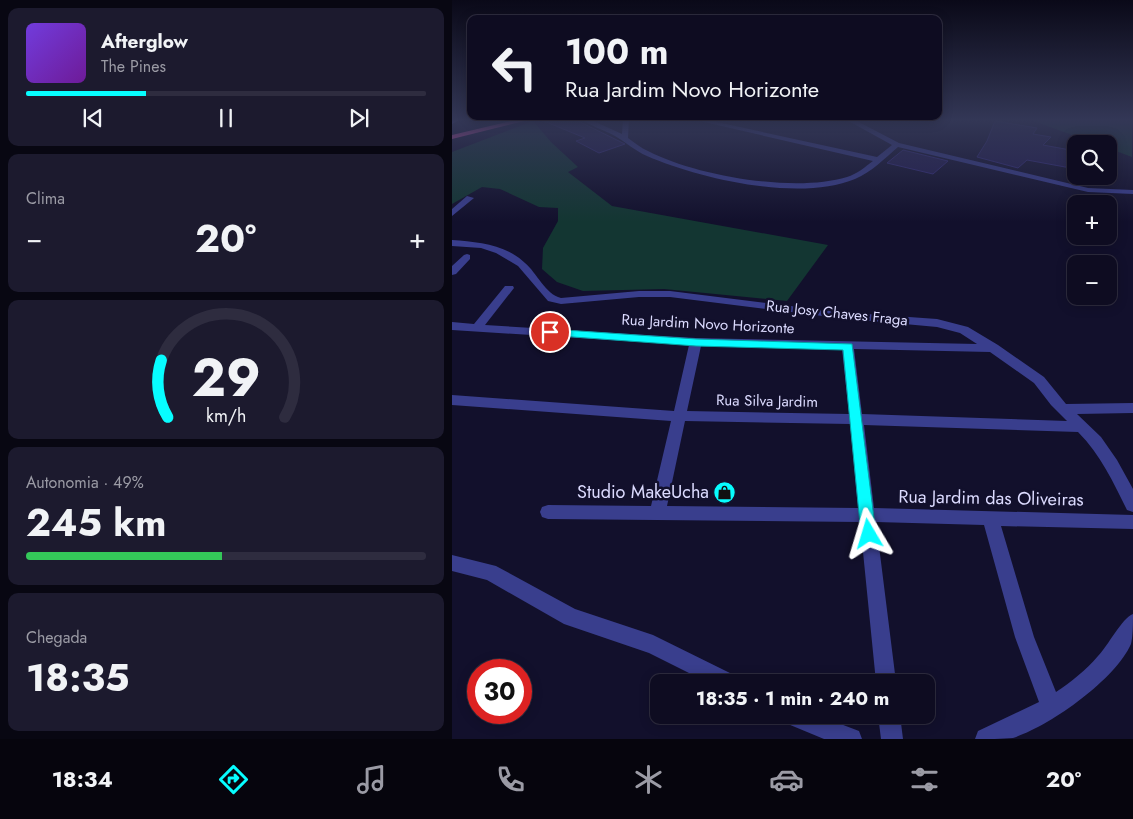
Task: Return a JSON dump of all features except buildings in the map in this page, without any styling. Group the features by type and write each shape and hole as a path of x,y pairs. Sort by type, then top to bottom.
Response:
{"street":[{"path":"648,153 692,170 764,183 823,185 853,177 887,153"},
{"path":"850,153 879,160"},
{"path":"933,153 1088,190 1132,192"},
{"path":"452,214 470,198"},
{"name":"Rua Josy Chaves Fraga","path":"452,243 482,245 499,251 521,264 552,299 561,301 654,293 683,295 840,315 937,323 964,330 1027,370 1096,441 1112,464 1132,505"},
{"path":"452,272 467,257"},
{"path":"477,327 509,288"},
{"name":"Rua Jardim Novo Horizonte","path":"452,326 696,342 994,348"},
{"path":"657,513 696,342"},
{"path":"848,346 885,674"},
{"name":"Rua Silva Jardim","path":"452,400 678,416 855,419 1082,427"},
{"path":"1064,410 1132,408"},
{"name":"Rua Jardim das Oliveiras","path":"548,512 866,515 1132,522"},
{"path":"990,518 1023,633 1036,671 1052,707"},
{"path":"452,563 490,572 571,617 654,645 710,674"},
{"path":"986,739 1014,728 1052,707 1084,684 1112,655 1132,623"},
{"path":"813,724 851,739"},
{"path":"890,724 892,739"}],"green space":[{"path":"452,153 563,153 578,167 568,172 612,206 828,245 787,301 664,289 583,291 557,282 542,269 543,248 558,221 558,208 539,207 500,189 482,187 452,204"},
{"path":"1123,153 1132,153 1132,157"}],"place":[{"name":"Studio MakeUcha","path":"725,492"}],"route":[{"path":"550,332 696,342 848,346 869,534"}]}
